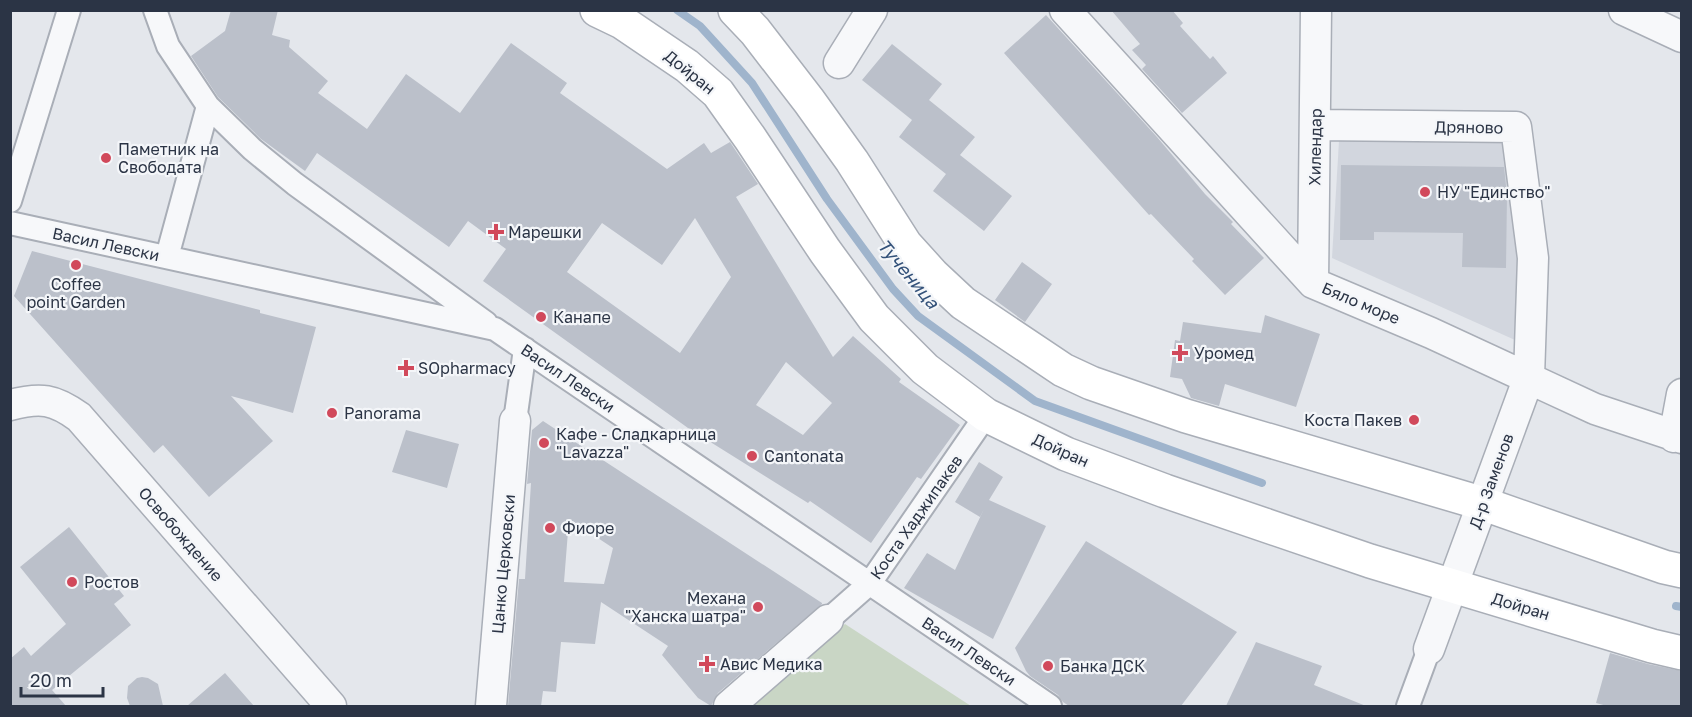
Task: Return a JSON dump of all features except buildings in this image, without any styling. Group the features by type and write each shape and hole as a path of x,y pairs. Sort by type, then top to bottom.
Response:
{"main road":[{"name":"Дойран","path":"597,10 622,22 687,66 717,93 750,138 825,251 874,318 926,369 986,415 1066,454 1165,491 1370,561 1682,653"},
{"path":"735,10 755,31 846,152 905,244 933,275 963,303 1063,370 1091,383 1186,416 1484,504 1664,567 1682,571"}],"street":[{"path":"10,201 69,10"},
{"path":"154,10 168,46 208,106 252,149 295,184 495,329"},
{"path":"838,63 872,10"},
{"name":"Бяло море","path":"1065,10 1313,283 1431,333 1595,409 1678,437"},
{"name":"Хилендар","path":"1313,283 1316,10"},
{"path":"1624,10 1682,37"},
{"path":"167,257 208,106"},
{"name":"Дряново","path":"1316,125 1516,127 1533,258 1529,377"},
{"name":"Васил Левски","path":"10,223 495,329 1050,706"},
{"path":"515,421 525,349"},
{"name":"Д-р Заменов","path":"1429,649 1529,377"},
{"path":"1678,437 1682,394"},
{"name":"Освобождение","path":"10,405 42,399 61,404 79,417 331,706"},
{"name":"Коста Хаджипакев","path":"729,706 870,583 986,415"},
{"name":"Цанко Церковски","path":"491,706 515,421"},
{"path":"1408,706 1429,649"}],"shaded area":[{"name":"НУ \"Единство\"","path":"1506,137 1523,242 1515,340 1332,258 1339,141"}],"green space":[{"path":"845,624 971,706 750,706"}],"waterway":[{"name":"Тученица","path":"677,10 700,26 752,83 827,199 893,289 918,316 1035,401 1262,483"},
{"name":"Тученица","path":"1676,606 1682,607"}],"place":[{"name":"Паметник на Свободата","path":"106,158"},
{"name":"НУ \"Единство\"","path":"1425,192"},
{"name":"Марешки","path":"496,232"},
{"name":"Coffee point Garden","path":"76,265"},
{"name":"Канапе","path":"541,317"},
{"name":"Уромед","path":"1180,353"},
{"name":"SOpharmacy","path":"406,368"},
{"name":"Panorama","path":"332,413"},
{"name":"Коста Пакев","path":"1414,420"},
{"name":"Кафе - Сладкарница \"Lavazza\"","path":"544,443"},
{"name":"Cantonata","path":"752,456"},
{"name":"Фиоре","path":"550,528"},
{"name":"Ростов","path":"72,582"},
{"name":"Механа \"Ханска шатра\"","path":"758,607"},
{"name":"Авис Медика","path":"707,664"},
{"name":"Банка ДСК","path":"1048,666"}]}
